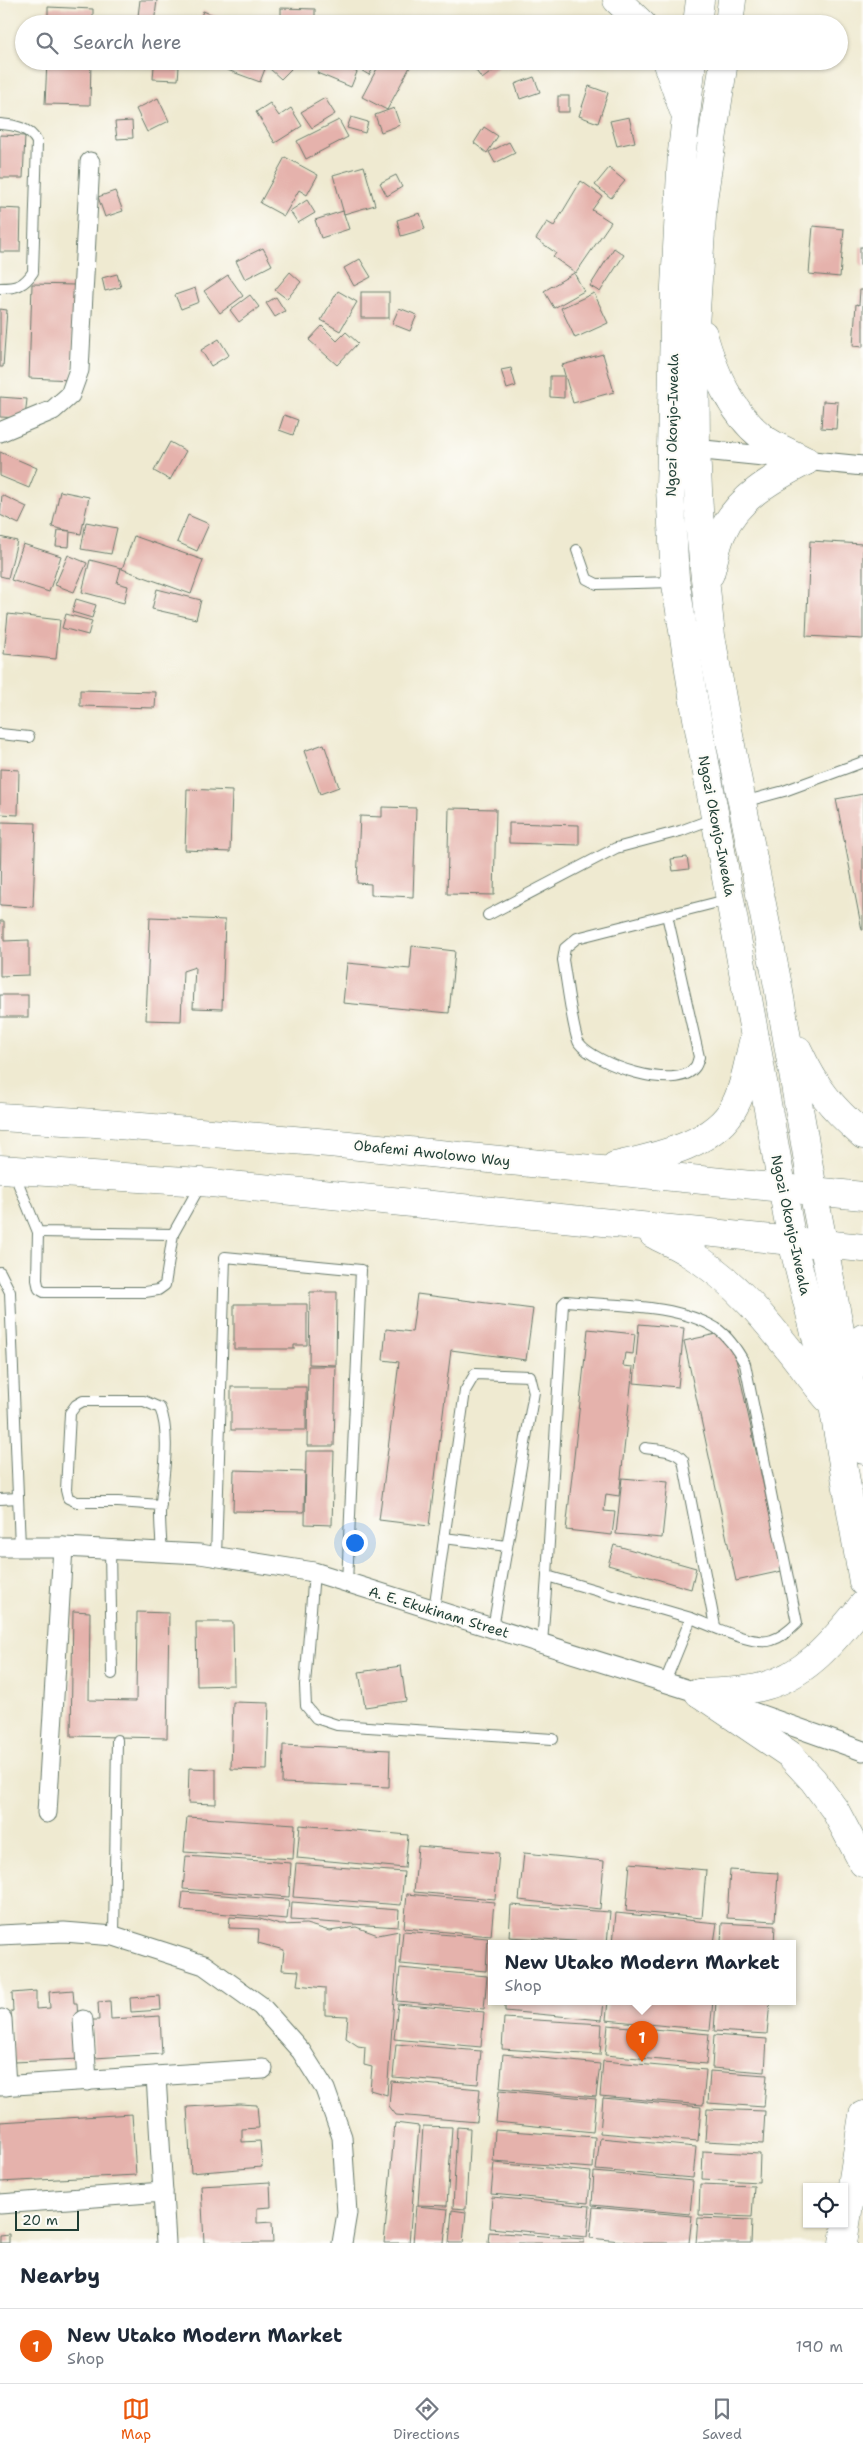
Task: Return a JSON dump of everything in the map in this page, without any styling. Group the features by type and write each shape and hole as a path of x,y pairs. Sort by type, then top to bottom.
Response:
{"street":[{"path":"617,0 633,15"},
{"path":"698,15 700,0"},
{"path":"730,15 732,0"},
{"path":"669,70 685,116"},
{"name":"Ngozi Okonjo-Iweala","path":"691,70 685,116 675,287 683,448 700,530 711,636 863,1450"},
{"name":"Ngozi Okonjo-Iweala","path":"723,70 703,200 696,310 683,448 676,582 693,696 782,1190 792,1241 833,1405 863,1582"},
{"path":"0,432 53,410 70,395 79,370 90,162"},
{"path":"696,310 711,364 740,416 762,437 806,461"},
{"path":"683,448 863,466"},
{"path":"706,588 722,534 734,512 772,479 806,461"},
{"path":"784,1019 811,1079 832,1107 863,1135"},
{"path":"596,1170 673,1152 699,1139 722,1122 735,1105 755,1035"},
{"name":"Obafemi Awolowo Way","path":"0,1117 320,1142 782,1190 813,1190 863,1196"},
{"path":"6,1170 202,1182 863,1248"},
{"path":"638,1227 688,1252 727,1282 783,1341 833,1405"},
{"path":"849,1376 863,1338"},
{"name":"A. E. Ekukinam Street","path":"0,1547 63,1547 162,1552 216,1557 314,1572 699,1693 863,1751"},
{"path":"47,1813 63,1547"},
{"path":"699,1693 760,1688 784,1680 802,1670 823,1653 863,1604"},
{"path":"699,1693 790,1754 813,1780 835,1810 863,1863"},
{"path":"0,1935 64,1932 114,1936 204,1965 261,2006 301,2051 325,2089 342,2137 347,2213 342,2243"},
{"path":"2,2020 3,2086 263,2069"},
{"path":"84,2020 87,2081"},
{"path":"156,2076 166,2243"},
{"path":"843,2243 863,2115"},
{"path":"0,2204 163,2192"}],"lane":[{"path":"0,124 23,128 33,134 37,142 34,272 26,283 15,288 0,288"},
{"path":"577,550 588,579 597,584 676,582"},
{"path":"0,734 29,737"},
{"path":"742,802 801,785 863,762"},
{"path":"488,915 616,848 680,832 716,818"},
{"path":"667,915 699,1057 695,1068 687,1074 673,1078 658,1078 602,1061 587,1052 578,1041 563,960 565,948 577,938 730,898"},
{"path":"6,1170 38,1232 37,1280 39,1288 44,1292 145,1292 158,1290 165,1285 173,1234 202,1182"},
{"path":"38,1232 173,1234"},
{"path":"216,1557 225,1257 361,1270 347,1583"},
{"path":"0,1272 10,1292 20,1547"},
{"path":"542,1644 563,1304 566,1302 670,1311 692,1317 717,1329 736,1347 745,1364 798,1623 786,1633 770,1641 741,1638 691,1618 547,1576"},
{"path":"434,1610 465,1390 475,1374 530,1376 534,1392 493,1628"},
{"path":"161,1505 76,1502 68,1498 66,1490 70,1413 76,1405 84,1401 144,1401 160,1408 165,1419 161,1505 162,1552"},
{"path":"645,1448 672,1452 679,1455 683,1460 714,1626"},
{"path":"0,1499 18,1498"},
{"path":"444,1538 507,1546"},
{"path":"110,1549 112,1674"},
{"path":"314,1572 305,1685 306,1706 316,1718 337,1725 554,1739"},
{"path":"664,1682 691,1618"},
{"path":"114,1936 117,1740"}],"building":[{"path":"140,0 157,0 155,15 138,15"},
{"path":"48,7 93,9 93,15 48,15"},
{"path":"281,8 315,9 315,15 281,15"},
{"path":"203,11 213,15 201,15"},
{"path":"47,70 91,70 90,105 45,104"},
{"path":"154,70 179,70 178,80 153,79"},
{"path":"227,70 265,70 260,82"},
{"path":"271,70 290,70 281,79"},
{"path":"318,70 352,70 357,72 351,87 317,73"},
{"path":"361,70 372,70 369,75"},
{"path":"376,70 408,70 387,110 362,97"},
{"path":"476,70 494,70 482,79"},
{"path":"534,77 540,92 520,99 515,84"},
{"path":"589,86 608,93 598,123 579,116"},
{"path":"558,96 569,96 569,112 558,112"},
{"path":"158,98 169,121 147,132 136,109"},
{"path":"325,98 335,114 312,128 301,112"},
{"path":"270,103 279,116 291,108 302,126 275,143 256,112"},
{"path":"394,108 400,125 381,132 375,115"},
{"path":"351,117 368,122 365,133 347,128"},
{"path":"629,117 635,142 617,146 610,121"},
{"path":"339,120 348,137 306,159 297,141"},
{"path":"132,121 133,138 117,139 115,122"},
{"path":"484,127 498,136 487,153 474,143"},
{"path":"0,135 25,136 23,178 0,178"},
{"path":"509,142 515,153 495,163 489,152"},
{"path":"285,157 318,175 307,195 299,190 284,216 260,203"},
{"path":"364,166 375,205 344,214 333,175"},
{"path":"609,168 625,181 611,198 595,185"},
{"path":"396,175 402,187 387,196 380,183"},
{"path":"581,181 602,196 592,210 611,222 576,273 553,257 556,253 536,239 547,222 554,226"},
{"path":"115,191 123,211 105,217 98,197"},
{"path":"307,200 315,213 298,223 290,211"},
{"path":"0,208 21,209 20,252 0,252"},
{"path":"343,211 349,229 321,238 315,220"},
{"path":"420,213 425,229 401,236 397,220"},
{"path":"813,226 844,229 840,277 809,274"},
{"path":"860,247 863,247 863,265 860,265"},
{"path":"263,248 272,265 245,279 236,261"},
{"path":"614,248 624,255 600,292 590,286"},
{"path":"360,259 371,277 354,286 344,268"},
{"path":"290,272 301,282 287,299 275,290"},
{"path":"574,273 584,291 554,308 544,291"},
{"path":"117,274 121,287 105,291 102,278"},
{"path":"228,275 243,296 220,313 204,291"},
{"path":"32,284 75,285 72,380 29,378"},
{"path":"195,288 199,302 181,309 175,295"},
{"path":"860,290 863,290 863,347 853,346 856,304 859,305"},
{"path":"338,291 357,302 340,331 321,320"},
{"path":"361,292 389,292 389,318 361,318"},
{"path":"594,293 608,323 575,338 561,308"},
{"path":"250,295 259,307 239,322 230,310"},
{"path":"276,297 285,311 275,317 266,303"},
{"path":"399,308 417,315 410,331 392,324"},
{"path":"0,309 7,310 3,367 0,367"},
{"path":"322,326 337,341 346,332 358,343 337,365 309,340"},
{"path":"219,339 229,355 211,366 201,350"},
{"path":"603,354 614,392 573,403 562,365"},
{"path":"511,368 516,386 507,389 501,370"},
{"path":"550,376 564,376 564,398 550,397"},
{"path":"0,397 27,399 25,418 0,417"},
{"path":"823,401 838,402 836,429 821,428"},
{"path":"284,415 298,420 293,435 279,430"},
{"path":"170,442 186,451 170,480 154,471"},
{"path":"0,452 37,468 29,488 0,476"},
{"path":"60,491 89,497 81,534 70,532 69,547 56,546 58,530 70,531 52,527"},
{"path":"2,495 27,507 19,524 0,515"},
{"path":"188,515 209,524 197,551 177,542"},
{"path":"86,522 117,528 111,554 81,549"},
{"path":"134,536 203,560 191,594 122,569"},
{"path":"0,537 17,541 8,578 0,576"},
{"path":"810,541 863,544 863,639 806,636"},
{"path":"23,544 61,556 49,592 11,580"},
{"path":"68,555 87,563 74,592 55,585"},
{"path":"90,560 121,568 117,583 128,586 124,603 82,592"},
{"path":"157,589 201,600 196,619 152,609"},
{"path":"76,599 96,605 92,618 72,612"},
{"path":"8,614 60,620 56,659 4,654"},
{"path":"66,614 92,621 88,635 62,628"},
{"path":"80,690 156,692 155,708 80,706"},
{"path":"324,744 339,787 320,794 304,751"},
{"path":"0,769 19,770 18,815 0,814"},
{"path":"187,789 232,791 230,852 185,850"},
{"path":"863,794 863,930 862,930 836,799"},
{"path":"382,807 416,808 413,897 371,895 371,884 357,883 360,816 382,817"},
{"path":"449,808 496,809 494,895 447,894"},
{"path":"1,822 36,823 33,907 0,905"},
{"path":"509,823 579,825 579,845 509,843"},
{"path":"687,857 689,869 673,871 671,859"},
{"path":"150,917 225,920 222,1009 193,1008 195,967 183,971 181,1021 146,1020"},
{"path":"0,921 4,921 4,941 29,940 29,975 0,976"},
{"path":"412,946 455,951 449,1013 343,1003 347,963 410,969"},
{"path":"0,995 28,995 28,1017 0,1017"},
{"path":"310,1292 337,1292 336,1365 309,1364"},
{"path":"417,1294 533,1309 526,1360 451,1350 429,1526 379,1520 399,1362 383,1360 386,1329 412,1332"},
{"path":"234,1304 307,1304 307,1345 294,1345 294,1349 234,1349"},
{"path":"639,1324 684,1328 678,1387 634,1383"},
{"path":"588,1329 635,1334 633,1354 625,1353 623,1366 633,1367 619,1496 606,1494 604,1511 615,1512 612,1535 566,1530"},
{"path":"730,1331 782,1571 736,1581 684,1341"},
{"path":"308,1366 336,1366 334,1446 307,1446"},
{"path":"231,1387 306,1387 306,1430 231,1430"},
{"path":"306,1451 334,1451 332,1525 305,1524"},
{"path":"234,1470 305,1472 304,1512 233,1511"},
{"path":"622,1478 668,1482 662,1538 616,1534"},
{"path":"614,1545 696,1568 691,1589 608,1565"},
{"path":"73,1611 90,1612 89,1700 136,1701 137,1612 169,1613 167,1738 71,1736"},
{"path":"196,1622 233,1622 234,1685 197,1686"},
{"path":"401,1666 406,1701 365,1707 359,1672"},
{"path":"233,1702 269,1703 267,1770 231,1769"},
{"path":"283,1745 390,1750 389,1787 282,1783"},
{"path":"189,1768 216,1769 216,1804 188,1803"},
{"path":"187,1817 295,1824 293,1859 184,1852"},
{"path":"300,1825 408,1835 405,1868 297,1858"},
{"path":"418,1846 499,1853 495,1899 414,1892"},
{"path":"524,1853 604,1861 600,1909 519,1900"},
{"path":"186,1856 291,1863 289,1897 183,1889"},
{"path":"630,1863 706,1870 702,1918 626,1911"},
{"path":"296,1864 404,1872 401,1905 293,1897"},
{"path":"730,1870 778,1873 775,1921 727,1918"},
{"path":"183,1892 289,1900 287,1919 181,1910"},
{"path":"407,1894 494,1902 491,1936 404,1928"},
{"path":"292,1902 399,1910 398,1927 291,1920"},
{"path":"511,1905 610,1912 607,1940 558,1940 509,1937"},
{"path":"616,1913 717,1923 714,1940 613,1940"},
{"path":"230,1917 260,1919 280,1925 306,1924 330,1931 356,1927 378,1935 399,1931 387,2095 370,2090 372,2067 364,2065 365,2047 358,2046 346,2038 348,2016 325,2015 325,1988 297,1985 299,1971 282,1970 284,1950 258,1943 259,1929 229,1928"},
{"path":"722,1923 775,1926 774,1940 721,1940"},
{"path":"403,1931 488,1938 486,1971 400,1964"},
{"path":"400,1968 487,1976 484,2009 397,2001"},
{"path":"73,1990 74,2003 77,2003 80,2059 14,2062 11,2011 13,2011 12,1993 36,1991 36,2009 50,2008 49,1992"},
{"path":"160,1996 161,2010 131,2012 130,1998"},
{"path":"110,2001 111,2019 160,2016 162,2054 94,2058 92,2020 99,2020 98,2002"},
{"path":"398,2004 484,2012 481,2047 394,2039"},
{"path":"505,2005 604,2005 602,2020 505,2011"},
{"path":"608,2005 713,2005 710,2030 606,2020"},
{"path":"716,2005 770,2005 767,2034 714,2031"},
{"path":"504,2018 602,2024 600,2055 502,2049"},
{"path":"608,2025 709,2034 706,2064 605,2055"},
{"path":"714,2035 767,2039 765,2072 712,2068"},
{"path":"396,2044 481,2051 478,2084 393,2077"},
{"path":"503,2054 600,2064 596,2097 500,2088"},
{"path":"603,2061 706,2070 703,2105 600,2096"},
{"path":"710,2071 767,2075 764,2107 708,2103"},
{"path":"391,2081 480,2089 477,2122 396,2115 389,2106"},
{"path":"499,2090 596,2099 593,2132 496,2122"},
{"path":"603,2098 701,2107 698,2141 600,2133"},
{"path":"257,2105 259,2128 242,2129 242,2142 260,2141 262,2167 191,2173 187,2107"},
{"path":"707,2109 765,2111 763,2144 705,2141"},
{"path":"132,2114 136,2175 0,2182 0,2122"},
{"path":"395,2123 419,2126 409,2243 384,2243"},
{"path":"423,2126 452,2127 447,2206 418,2205"},
{"path":"457,2127 470,2128 466,2209 453,2208"},
{"path":"495,2130 595,2137 593,2168 493,2161"},
{"path":"600,2138 696,2147 693,2178 596,2170"},
{"path":"703,2151 760,2154 759,2182 702,2179"},
{"path":"494,2163 591,2172 588,2203 491,2194"},
{"path":"594,2172 693,2181 690,2214 592,2205"},
{"path":"270,2182 271,2207 257,2208 257,2223 272,2222 273,2243 204,2243 201,2186"},
{"path":"700,2184 754,2186 752,2217 699,2215"},
{"path":"492,2197 590,2206 587,2237 490,2228"},
{"path":"416,2206 448,2209 444,2243 413,2243"},
{"path":"593,2207 692,2216 689,2243 640,2243 590,2238"},
{"path":"452,2210 466,2212 463,2243 449,2243"},
{"path":"698,2218 752,2220 751,2243 696,2243"},
{"path":"489,2232 584,2239 584,2243 488,2243"},
{"path":"9,2234 9,2243 0,2243 0,2235"}],"place":[{"name":"New Utako Modern Market","path":"642,2062"}]}
